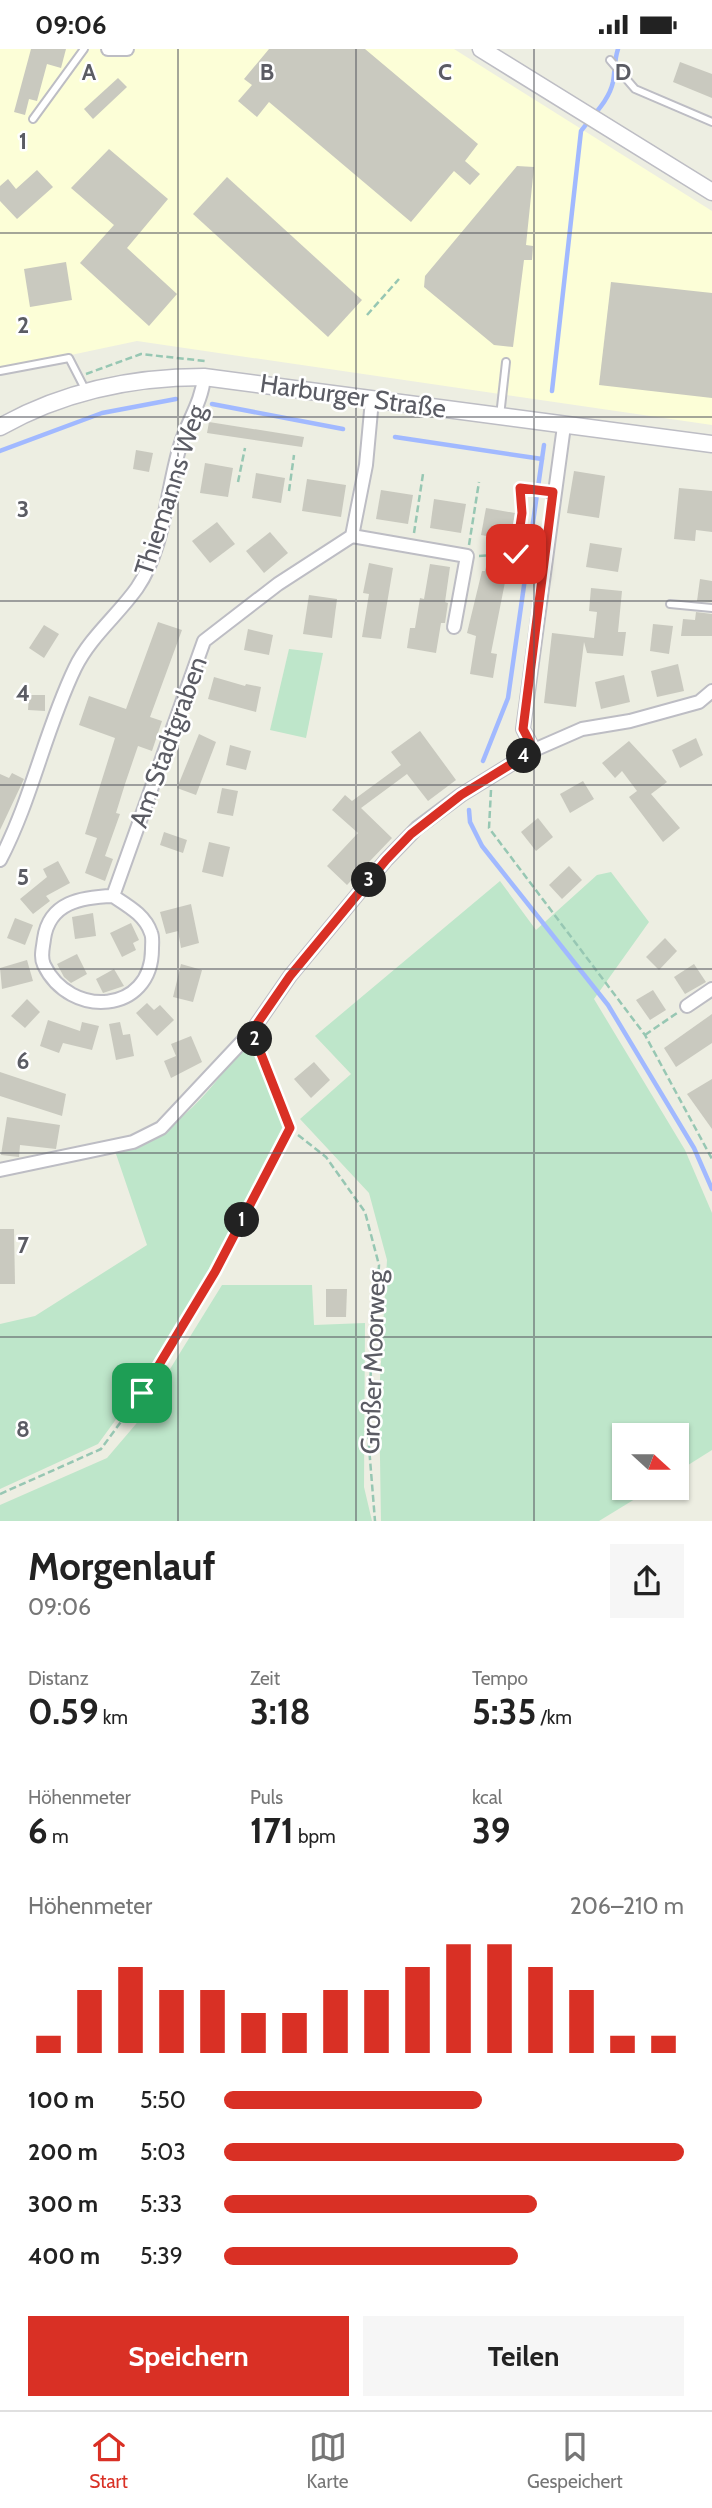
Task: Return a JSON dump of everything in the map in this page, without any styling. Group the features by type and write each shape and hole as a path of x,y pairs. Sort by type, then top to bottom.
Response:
{"street":[{"path":"108,49 127,49"},
{"path":"481,49 712,192"},
{"name":"Harburger Straße","path":"0,427 57,402 126,381 204,377 712,444"},
{"name":"Thiemanns Weg","path":"0,860 27,801 75,669 95,638 137,587 152,561 170,480 181,442 203,393 204,377"},
{"path":"372,400 366,465 352,536 467,557 454,627"},
{"path":"534,750 523,729 564,426"},
{"name":"Am Stadtgraben","path":"113,896 204,641 278,585 352,536"},
{"path":"0,1170 134,1142 162,1128 252,1031 290,976 386,860 417,828 461,795 534,750 582,729 630,721 699,702 712,691"},
{"path":"113,896 136,911 152,933 152,961 138,987 116,1002 87,1003 64,992 50,977 41,959 45,929 59,908 82,897 113,896"},
{"path":"687,1006 712,989"}],"lane":[{"path":"33,119 84,49"},
{"path":"610,60 635,89 712,122"},
{"path":"0,371 69,358 86,393"},
{"path":"500,417 506,362"},
{"path":"670,604 712,608"},
{"path":"252,1031 290,1128"}],"path":[{"path":"367,315 399,279"},
{"path":"238,482 245,448"},
{"path":"289,491 294,455"},
{"path":"411,547 423,474"},
{"path":"479,482 467,557 516,554 522,513 520,488 553,492"},
{"path":"492,777 489,828 645,1035 712,1159"},
{"path":"645,1035 687,1006"},
{"path":"0,1494 101,1448 142,1393 215,1272 290,1128"},
{"name":"Großer Moorweg","path":"290,1128 326,1157 365,1212 379,1265 367,1422 375,1521"},
{"path":"706,1147 712,1148"}],"shaded area":[{"path":"0,49 454,49 712,211 712,425 137,341 0,370"},
{"path":"289,649 323,653 306,738 270,730"},
{"path":"611,872 649,922 594,999 685,1150 712,1213 712,1450 690,1464 690,1423 612,1423 612,1500 633,1500 599,1521 381,1521 379,1396 387,1260 369,1193 300,1119 351,1074 315,1036 500,881 536,930 597,875"},
{"path":"251,1036 284,1128 212,1270 136,1392 98,1444 0,1489 0,1324 35,1316 147,1245 115,1151 138,1144 176,1122 208,1091"},
{"path":"222,1285 312,1285 314,1325 365,1323 364,1487 372,1521 0,1521 0,1505 107,1458 136,1424"}],"building":[{"path":"31,49 66,49 61,68 47,64 37,101 29,99 25,115 14,112"},
{"path":"269,49 365,49 478,144 465,161 480,174 470,185 454,171 411,222 269,102 257,117 238,101 252,85 244,79"},
{"path":"680,62 712,74 712,98 673,82"},
{"path":"118,78 127,87 93,119 84,109"},
{"path":"109,149 168,199 127,248 177,294 149,326 80,263 114,225 71,188"},
{"path":"517,166 534,167 526,245 533,246 532,260 524,260 513,347 494,345 424,287 425,276"},
{"path":"37,170 53,187 17,219 0,201 0,186 8,179 16,189"},
{"path":"227,177 362,300 328,337 193,214"},
{"path":"66,262 72,300 30,307 24,269"},
{"path":"611,282 712,293 712,398 599,385"},
{"path":"209,422 304,437 302,447 207,433"},
{"path":"136,450 153,453 149,472 133,469"},
{"path":"205,463 233,468 228,497 200,493"},
{"path":"574,471 605,476 599,518 567,513"},
{"path":"256,473 285,478 281,503 252,498"},
{"path":"307,479 346,485 341,517 302,511"},
{"path":"679,488 712,491 712,532 696,530 695,541 674,539"},
{"path":"381,490 413,495 408,524 376,519"},
{"path":"434,499 466,504 461,533 430,528"},
{"path":"486,508 515,513 510,540 481,535"},
{"path":"217,522 235,544 210,563 192,541"},
{"path":"270,532 288,553 264,573 246,551"},
{"path":"590,543 622,548 618,572 586,567"},
{"path":"369,563 393,568 381,639 362,637 369,594 363,593"},
{"path":"487,563 508,567 491,653 497,654 493,678 470,674 476,636 467,633 482,571 485,571"},
{"path":"430,564 450,567 445,623 441,623 436,653 407,648 410,628 415,628 420,598 424,599"},
{"path":"700,579 712,581 712,602 697,601"},
{"path":"591,588 622,591 618,632 626,632 623,656 587,653 584,642 576,707 544,703 552,633 594,638 597,612 589,611"},
{"path":"309,595 337,599 332,638 303,634"},
{"path":"696,612 712,614 712,636 681,636 683,619 695,620"},
{"path":"158,622 182,630 150,717 162,721 152,751 138,746 116,813 120,814 105,856 113,859 105,881 85,873 97,838 85,834 115,738 79,725 89,696 126,709"},
{"path":"653,624 673,626 669,654 650,651"},
{"path":"44,625 59,634 44,658 29,648"},
{"path":"248,629 273,635 269,655 244,650"},
{"path":"678,664 684,691 657,697 651,671"},
{"path":"624,675 630,702 601,709 595,682"},
{"path":"214,677 245,686 261,687 256,712 208,699"},
{"path":"29,695 45,695 45,711 28,710"},
{"path":"420,731 456,780 428,801 407,774 361,808 392,838 347,885 327,866 358,833 332,810 345,795 352,801 401,765 391,752"},
{"path":"199,734 216,742 196,795 177,788"},
{"path":"696,738 703,755 680,768 672,750"},
{"path":"629,741 667,782 651,794 680,828 663,842 629,797 637,791 622,771 615,778 602,763"},
{"path":"230,745 251,751 246,770 226,765"},
{"path":"12,773 24,779 0,830 0,774 9,778"},
{"path":"583,781 594,799 570,813 560,794"},
{"path":"222,788 238,791 233,816 217,813"},
{"path":"538,818 553,837 536,851 521,832"},
{"path":"164,832 187,840 183,853 160,845"},
{"path":"209,842 230,847 223,877 202,872"},
{"path":"58,861 70,883 46,896 50,901 33,914 20,899 47,877 43,869"},
{"path":"569,866 582,880 562,899 549,885"},
{"path":"191,904 199,943 181,948 178,931 166,934 160,912"},
{"path":"93,913 96,936 75,939 72,917"},
{"path":"15,918 33,925 25,945 7,938"},
{"path":"131,923 139,940 133,943 136,950 122,957 110,933"},
{"path":"665,938 677,951 659,970 646,957"},
{"path":"77,954 87,974 71,983 57,964"},
{"path":"27,960 33,981 2,989 0,968"},
{"path":"181,964 202,970 193,1002 173,997"},
{"path":"694,964 706,982 685,994 674,977"},
{"path":"114,969 124,986 103,993 96,979"},
{"path":"653,990 666,1010 650,1020 636,1000"},
{"path":"27,999 40,1012 25,1028 11,1016"},
{"path":"147,1003 154,1010 160,1005 174,1020 157,1036 136,1013"},
{"path":"712,1014 712,1043 676,1067 664,1048"},
{"path":"48,1020 80,1031 82,1022 99,1026 92,1050 63,1043 59,1053 40,1046"},
{"path":"120,1022 123,1035 130,1034 134,1056 116,1060 109,1024"},
{"path":"191,1036 202,1062 171,1078 164,1061 176,1056 171,1044"},
{"path":"314,1062 330,1080 311,1098 294,1079"},
{"path":"0,1072 66,1094 62,1116 0,1096"},
{"path":"712,1079 712,1129 687,1094"},
{"path":"7,1117 60,1125 56,1149 20,1145 19,1157 1,1155"},
{"path":"0,1229 14,1229 15,1284 0,1284"},
{"path":"326,1289 347,1289 346,1317 326,1317"}],"waterway":[{"path":"552,391 581,131 611,89 618,49"},
{"path":"0,451 102,413 176,399"},
{"path":"212,404 343,429"},
{"path":"395,437 542,459"},
{"path":"483,761 508,698 544,445"},
{"path":"469,810 470,822 482,846 608,1005 694,1148 712,1189"}],"route":[{"path":"142,1393 215,1272 290,1128 252,1031 290,976 386,860 417,828 461,795 534,750 523,729 553,492 520,488 522,513 516,554"}]}
